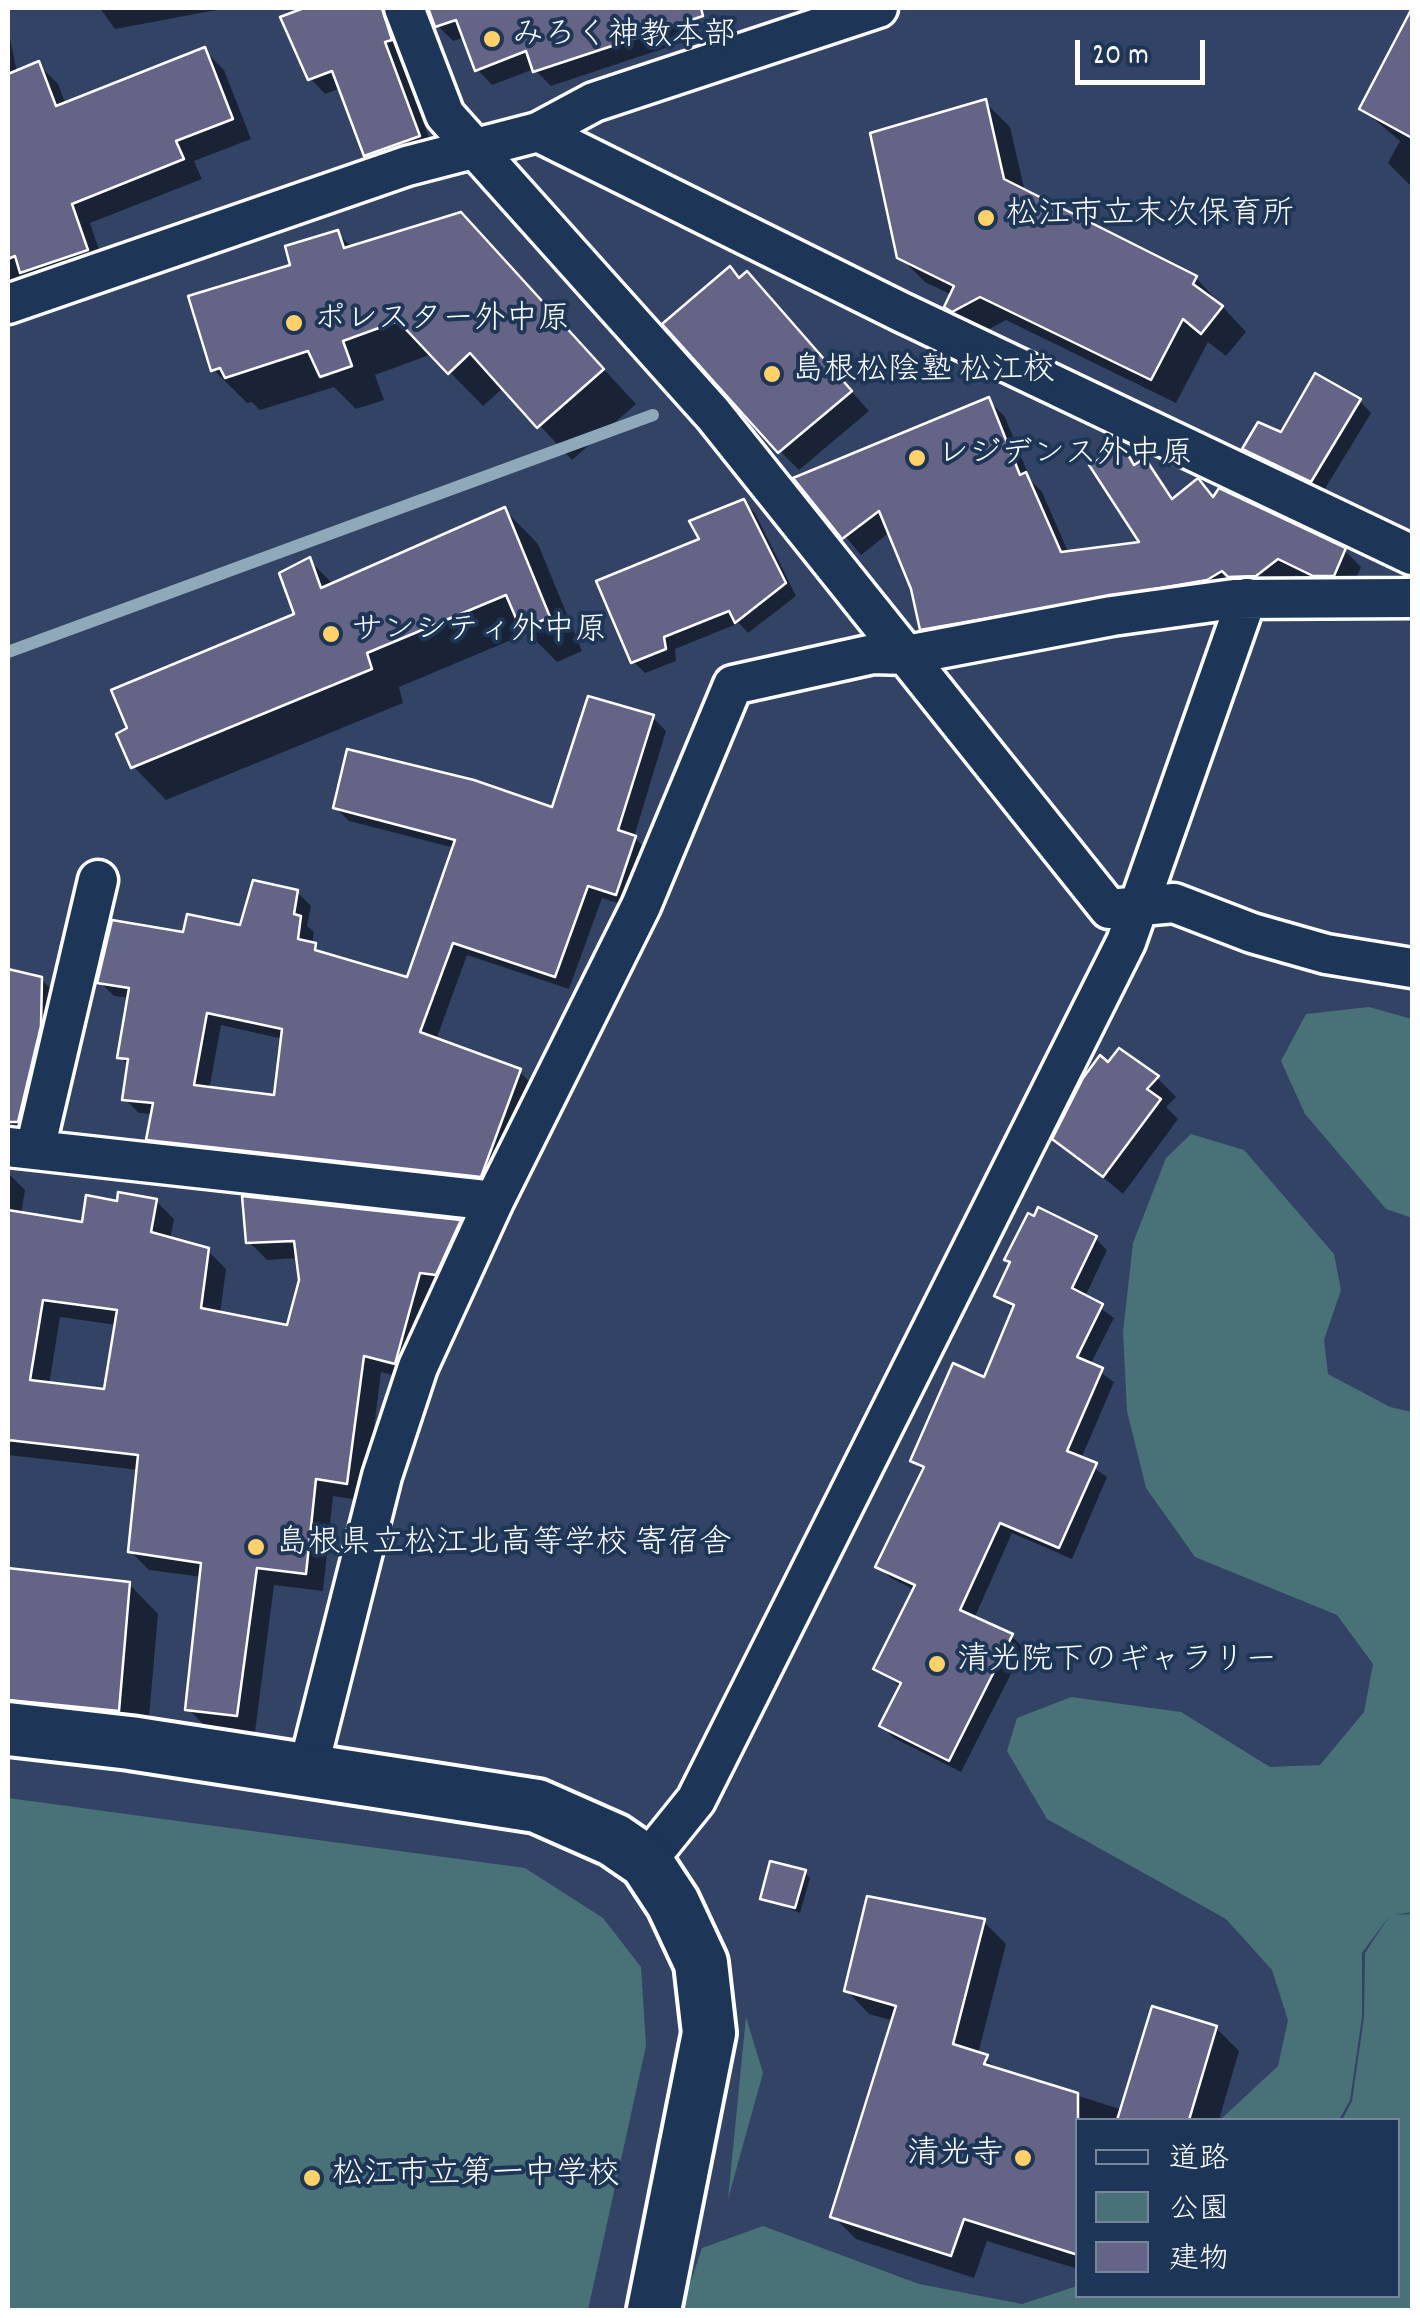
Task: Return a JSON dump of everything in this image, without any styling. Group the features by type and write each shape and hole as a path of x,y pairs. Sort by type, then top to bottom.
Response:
{"street":[{"path":"404,8 445,115 713,414 1109,909 1142,909 1174,903 1208,918 1307,949 1412,968"},
{"path":"8,304 408,166 538,132 594,102 878,8"},
{"path":"538,132 900,312 1412,555"},
{"path":"646,1862 696,1800 1142,909 1246,598"},
{"path":"308,1769 358,1564 400,1416 494,1201 641,906 733,686 873,654 906,656 1112,616 1246,598 1412,598"},
{"path":"98,880 22,1148 494,1201"},
{"path":"8,1729 308,1769 538,1806 614,1840 646,1862 673,1903 701,1963 709,2033 654,2310"}],"green space":[{"path":"1369,1007 1412,1019 1412,1218 1386,1209 1305,1114 1281,1061 1306,1014"},
{"path":"1191,1134 1244,1150 1334,1254 1341,1290 1324,1340 1328,1374 1390,1407 1412,1412 1412,1912 1395,1915 1412,1914 1412,2310 681,2310 702,2248 763,2226 919,2284 1022,2304 1075,2287 1075,2298 1400,2298 1400,2118 1343,2118 1352,2101 1364,2017 1365,1953 1390,1915 1362,1953 1362,2017 1350,2100 1340,2118 1222,2118 1278,2066 1288,2020 1272,1970 1226,1919 1047,1819 1007,1751 1017,1718 1071,1697 1181,1712 1270,1767 1320,1765 1364,1712 1373,1664 1337,1615 1195,1557 1146,1488 1127,1411 1123,1332 1133,1243 1166,1158"},
{"name":"松江市立第一中学校","path":"8,1798 525,1868 603,1918 641,1967 646,2046 588,2310 8,2310"},
{"path":"746,2017 763,2073 728,2199"}],"building":[{"path":"304,8 382,8 392,40 385,42 420,136 364,156 332,71 308,80 280,17"},
{"path":"428,8 701,8 703,16 533,72 526,51 475,71 456,20 435,27"},
{"path":"1412,8 1412,138 1359,109"},
{"path":"205,47 233,119 176,141 184,159 72,204 88,250 20,273 15,256 8,259 8,74 39,61 56,106"},
{"name":"松江市立末次保育所","path":"986,99 1004,179 1197,276 1193,284 1223,306 1201,334 1183,319 1151,380 980,297 952,312 944,307 954,286 897,258 870,133"},
{"name":"ポレスター外中原","path":"461,212 604,369 537,428 470,353 448,374 398,321 343,341 352,366 320,377 308,351 225,378 220,368 211,371 188,296 290,265 285,246 338,230 344,248"},
{"name":"島根松陰塾 松江校","path":"730,266 739,278 747,271 852,391 778,453 662,324"},
{"path":"1315,373 1361,399 1311,482 1242,449 1258,422 1281,432"},
{"path":"989,397 1020,475 1026,472 1061,552 1139,542 1089,465 1123,446 1134,465 1145,458 1172,499 1198,478 1213,497 1219,488 1346,548 1334,576 1313,576 1278,559 1256,576 1228,577 1222,571 1207,580 920,630 911,589 879,511 842,539 793,478"},
{"path":"744,499 786,583 735,623 729,611 664,637 666,649 631,663 596,581 699,539 689,521"},
{"name":"サンシティ外中原","path":"505,507 550,617 521,630 506,595 367,653 372,669 131,768 116,734 127,728 111,690 294,614 279,573 310,557 321,588"},
{"path":"588,696 654,715 618,830 636,836 616,895 588,886 555,977 453,943 420,1032 521,1069 481,1177 146,1140 153,1103 122,1100 128,1059 117,1058 129,988 97,983 112,920 183,932 187,914 240,925 253,880 298,890 294,914 301,916 298,939 316,943 315,950 407,977 455,840 333,808 347,749 474,780 552,807","holes":["207,1013 282,1029 274,1095 194,1085"]},
{"path":"8,969 42,977 41,1026 18,1122 8,1122"},
{"path":"1119,1048 1159,1076 1147,1089 1161,1099 1103,1177 1052,1139 1083,1078 1100,1055 1108,1062"},
{"path":"118,1192 157,1199 151,1232 209,1248 201,1308 287,1325 299,1280 294,1241 246,1243 242,1196 461,1220 436,1275 420,1273 395,1364 364,1356 347,1484 316,1479 306,1574 257,1568 237,1716 185,1710 201,1563 128,1552 138,1455 8,1440 8,1210 82,1222 86,1195 117,1201","holes":["43,1300 117,1310 104,1389 30,1380"]},
{"path":"1038,1207 1097,1236 1072,1288 1103,1304 1077,1357 1103,1368 1067,1451 1097,1463 1059,1548 1000,1523 960,1610 1013,1634 949,1761 879,1726 901,1683 873,1669 915,1585 875,1567 924,1467 910,1461 953,1363 984,1377 1014,1305 994,1296 1010,1262 1004,1260 1028,1213 1034,1216"},
{"path":"8,1568 130,1582 119,1711 8,1700"},
{"path":"770,1861 806,1870 795,1908 760,1899"},
{"name":"清光寺","path":"867,1896 985,1919 953,2044 988,2055 984,2064 1078,2093 1075,2254 964,2219 951,2256 830,2217 896,2006 844,1991"},
{"path":"1152,2006 1217,2026 1190,2118 1118,2118"}],"waterway":[{"path":"8,652 653,415"}],"place":[{"name":"みろく神教本部","path":"492,39"},
{"name":"松江市立末次保育所","path":"986,218"},
{"name":"ポレスター外中原","path":"294,323"},
{"name":"島根松陰塾 松江校","path":"772,374"},
{"name":"レジデンス外中原","path":"917,458"},
{"name":"サンシティ外中原","path":"331,634"},
{"name":"島根県立松江北高等学校 寄宿舎","path":"256,1547"},
{"name":"清光院下のギャラリー","path":"937,1664"},
{"name":"清光寺","path":"1023,2158"},
{"name":"松江市立第一中学校","path":"312,2178"}]}
